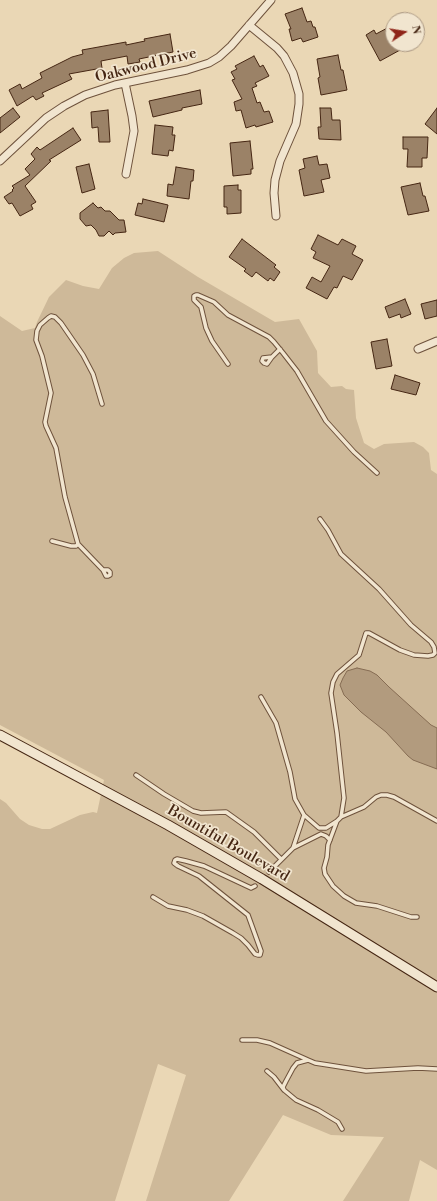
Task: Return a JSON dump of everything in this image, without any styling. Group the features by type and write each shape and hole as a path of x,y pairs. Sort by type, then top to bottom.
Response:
{"main road":[{"name":"Bountiful Boulevard","path":"0,735 168,825 262,879 437,987"}],"street":[{"name":"Oakwood Drive","path":"0,161 54,112 85,95 125,83 187,70 208,63 219,57 231,46 270,0"},
{"path":"249,25 277,48 284,56 293,73 299,94 296,124 280,161 275,180 274,193 276,216"},
{"path":"125,83 134,132 126,174"},
{"path":"418,349 437,340"}],"lane":[{"path":"228,364 212,341 206,328 201,307 194,300 194,296 196,295 214,302 228,316 268,337 280,349 297,371 326,421 354,452 378,473"},
{"path":"102,404 93,374 83,355 61,323 55,317 51,316 40,325 36,331 36,340 42,356 51,393 45,422 56,448 64,497 78,544 103,570"},
{"path":"272,357 280,349"},
{"path":"320,519 328,530 341,554 379,589 411,625 431,642 435,652 433,655 428,656 414,655 400,650 369,633 366,633 358,655 337,674 333,682 331,693 344,798 341,817"},
{"path":"52,541 72,546 76,546 78,544"},
{"path":"261,696 276,722 290,772 295,799 304,815 319,828 326,828 341,817 364,807 376,797 381,795 394,797 437,821"},
{"path":"136,775 193,811 201,813 226,812 254,832 281,859"},
{"path":"293,848 304,815"},
{"path":"337,821 328,845 324,868 325,874 333,886 344,896 356,902 377,906 417,918"},
{"path":"269,872 293,848 321,834 330,840"},
{"path":"153,897 168,906 187,910 203,916 241,938 255,954 260,955 261,952 248,915 199,876 174,863 177,859 204,866 251,888 255,886"},
{"path":"242,1040 257,1040 270,1043 308,1060 322,1064 366,1071 418,1068 437,1069"},
{"path":"284,1090 286,1081 297,1063 308,1060"},
{"path":"267,1071 274,1077 284,1090 296,1100 318,1110 338,1122 342,1129"}],"shaded area":[{"path":"158,251 198,277 275,322 299,319 317,351 318,373 331,387 342,386 346,389 354,390 356,418 364,443 374,449 384,444 414,442 423,447 429,453 431,470 437,474 437,1170 420,1160 409,1201 343,1201 384,1137 331,1135 283,1115 229,1201 146,1201 186,1075 158,1064 115,1201 0,1201 0,799 6,803 20,819 29,825 42,829 50,829 80,815 93,812 97,813 104,780 0,725 0,316 22,331 35,328 49,297 66,280 83,286 99,289 112,268 124,258 134,253"},
{"path":"357,668 370,671 377,675 431,725 437,728 437,769 413,760 386,732 361,712 344,695 340,685 343,678 347,671"}],"building":[{"path":"302,8 307,22 311,21 313,27 315,27 318,37 303,42 301,38 292,41 289,29 291,29 285,14"},
{"path":"385,29 385,52 396,52 380,61 366,35 374,30 376,34"},
{"path":"170,34 173,52 139,59 140,62 128,64 127,56 101,61 102,68 69,74 72,79 42,93 44,96 36,100 33,96 17,106 9,90 20,84 22,89 42,78 40,73 72,57 83,54 82,50 126,42 126,45 145,41 144,39"},
{"path":"338,55 347,90 321,95 317,59"},
{"path":"254,56 260,67 263,65 269,76 255,83 257,86 252,88 257,103 260,102 264,112 269,111 273,122 246,128 241,110 236,111 234,102 242,99 232,80 235,79 231,72 237,69 235,66"},
{"path":"200,90 202,104 182,108 182,110 153,117 149,101"},
{"path":"13,108 20,117 0,133 0,118"},
{"path":"320,108 331,108 332,120 340,120 341,140 319,139 318,127 321,127"},
{"path":"437,108 437,134 425,124"},
{"path":"108,110 110,142 99,142 98,127 92,128 91,112"},
{"path":"155,125 173,127 172,135 175,135 173,151 169,150 168,156 152,154"},
{"path":"73,128 81,140 49,160 51,161 25,186 36,202 31,205 33,209 20,216 12,203 9,204 4,197 13,191 12,190 14,188 12,186 30,175 25,169 35,159 31,154 37,147 40,150"},
{"path":"403,137 428,137 427,158 422,158 422,167 407,167 408,149 403,149"},
{"path":"250,141 253,169 251,169 251,174 233,176 230,143"},
{"path":"317,156 319,165 327,164 330,178 321,180 324,192 304,196 299,170 305,168 303,159"},
{"path":"89,164 95,189 82,193 76,167"},
{"path":"176,167 194,170 189,199 167,196 168,184 173,185"},
{"path":"420,183 429,211 408,215 401,187"},
{"path":"238,185 238,190 241,190 241,213 227,214 227,207 224,207 224,186"},
{"path":"143,199 168,205 164,222 135,215 138,203 142,204"},
{"path":"93,203 98,208 101,207 105,211 110,211 119,220 124,220 126,232 115,233 113,235 109,231 104,236 99,236 91,225 86,226 80,219 80,213"},
{"path":"318,235 338,245 342,239 356,246 352,254 363,260 352,280 343,276 337,288 334,287 327,299 306,288 312,277 321,282 330,266 313,258 316,252 311,249"},
{"path":"242,239 276,265 274,267 280,272 274,281 270,278 268,281 256,272 252,277 244,271 246,269 229,257"},
{"path":"405,299 411,314 401,318 400,314 389,318 385,307"},
{"path":"437,300 437,316 425,319 421,304"},
{"path":"387,339 392,366 376,369 371,342"},
{"path":"395,375 420,383 416,395 391,389"}]}
